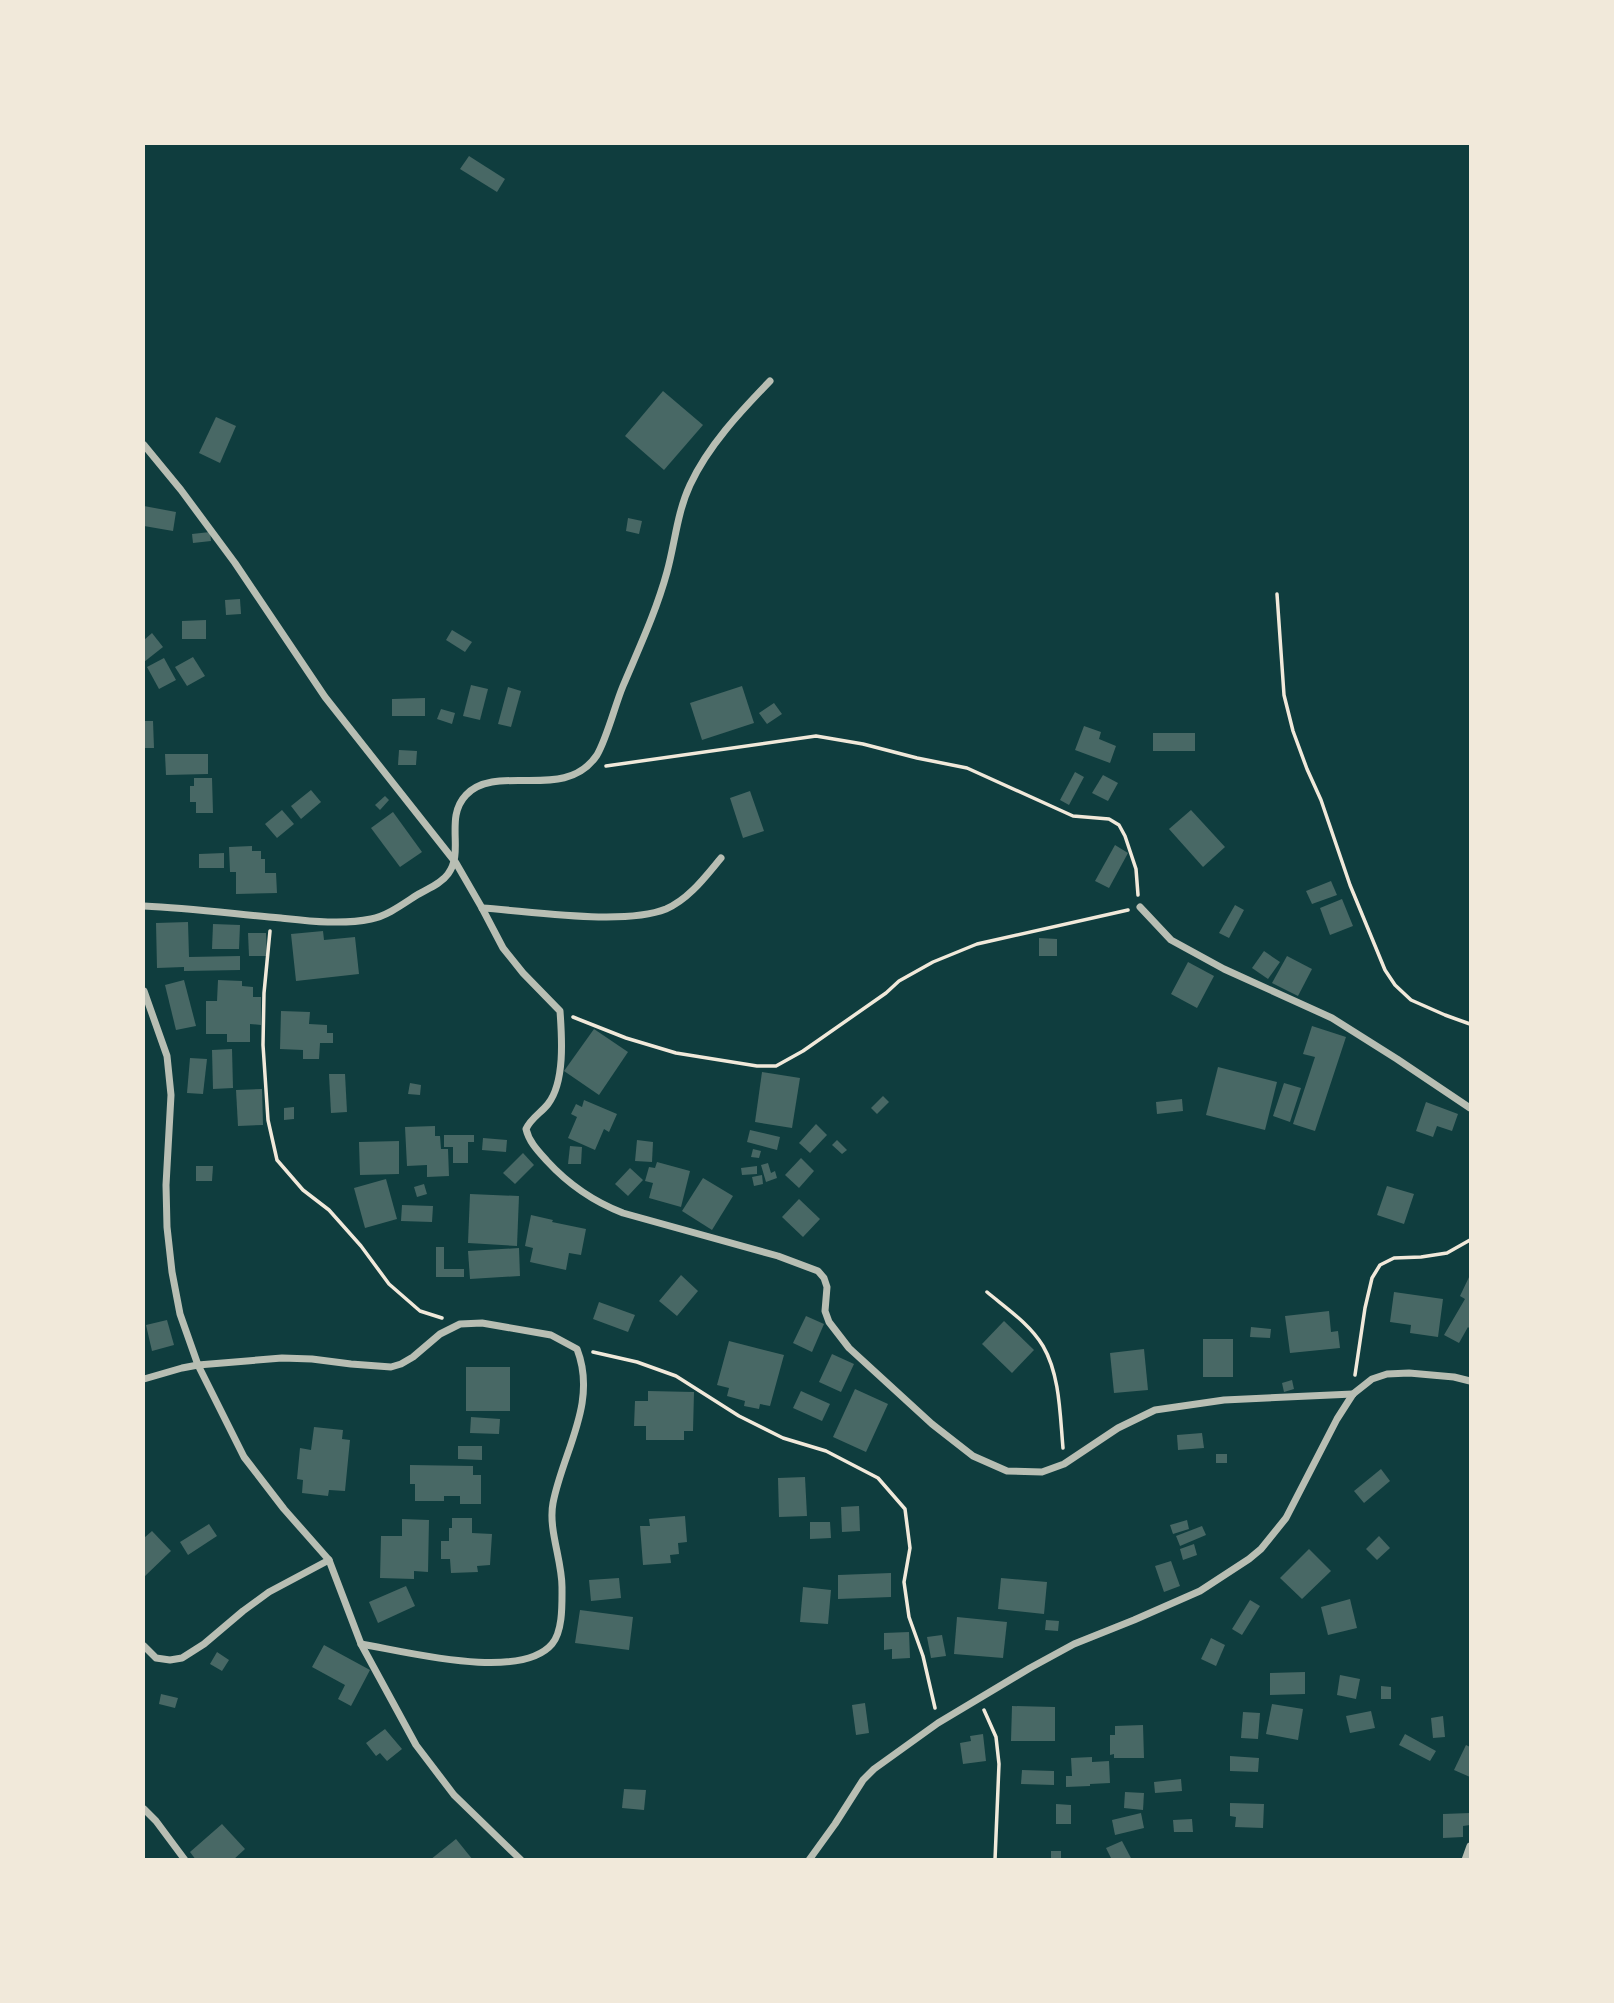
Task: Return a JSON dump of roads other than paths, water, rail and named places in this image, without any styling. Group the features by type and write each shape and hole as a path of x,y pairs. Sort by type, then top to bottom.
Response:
{"street":[{"path":"144,906 338,921 360,921 378,917 446,877 456,863 456,814 467,793 482,784 567,777 583,771 598,754 656,609 679,512 690,485 724,433 770,381"},
{"path":"144,445 235,562 325,697 456,863 503,948 560,1011 561,1070 558,1083 549,1103 530,1121 526,1129 532,1143 576,1189 623,1213 778,1256 818,1271 827,1287 825,1311 829,1322 849,1348 932,1424 973,1456 1007,1471 1042,1472 1064,1464 1118,1428 1155,1410 1224,1400 1353,1394"},
{"path":"482,908 632,916 666,909 692,891 721,858"},
{"path":"1140,907 1171,940 1224,969 1332,1018 1471,1108"},
{"path":"144,990 167,1056 171,1096 166,1185 167,1227 180,1314 198,1365 244,1457 284,1509 329,1560 361,1644 416,1745 453,1795 521,1860"},
{"path":"144,1379 198,1365 282,1358 391,1367 413,1357 440,1334 460,1324 482,1323 551,1335 577,1349 585,1378 583,1398 579,1420 552,1506 562,1588 558,1635 553,1643 537,1655 524,1660 500,1663 452,1660 361,1644"},
{"path":"809,1860 863,1780 874,1769 938,1723 1074,1644 1200,1591 1249,1559 1272,1537 1286,1518 1337,1419 1353,1394 1372,1379 1387,1374 1420,1374 1471,1381"},
{"path":"144,1646 156,1658 182,1658 204,1644 269,1592 329,1560"},
{"path":"144,1809 185,1860"},
{"path":"1465,1860 1471,1846"}]}
